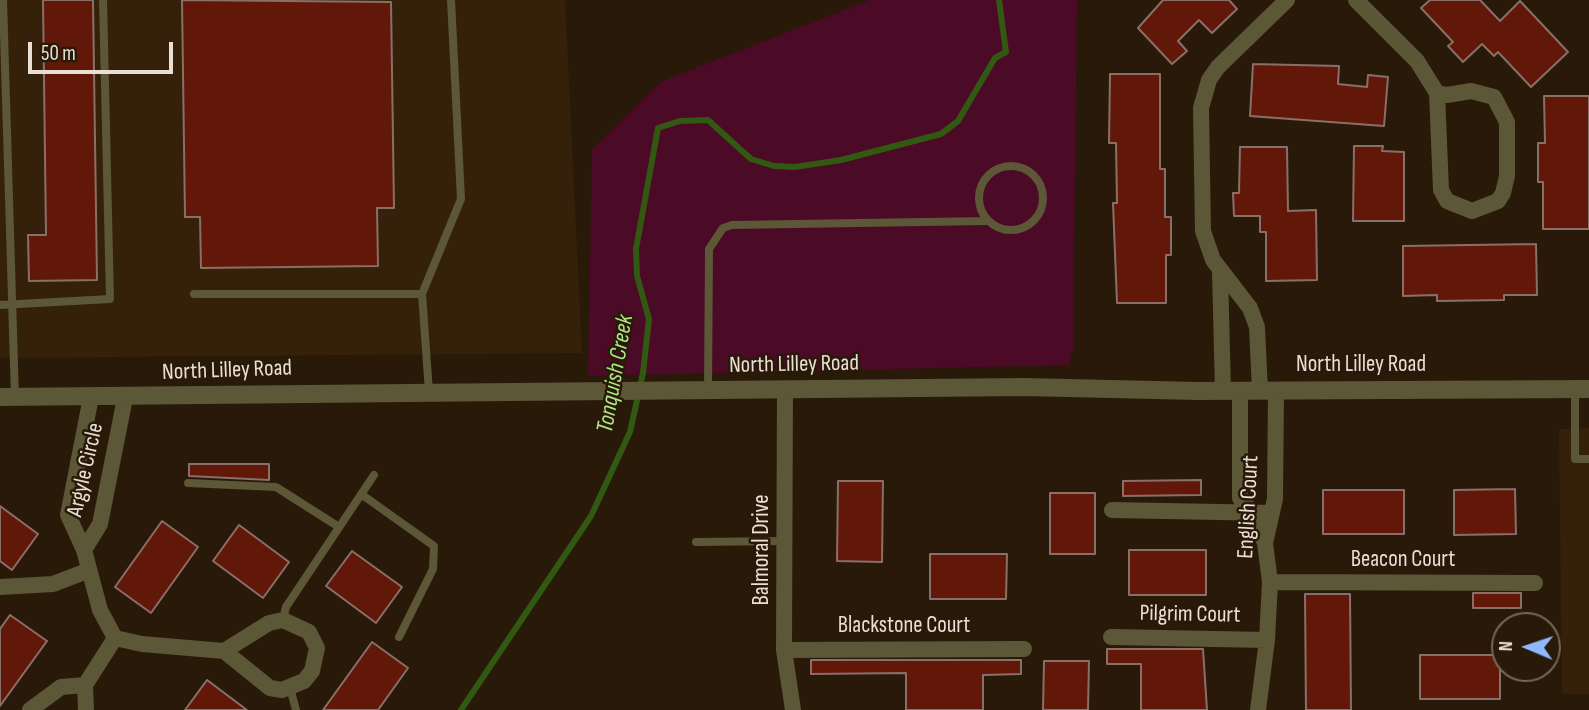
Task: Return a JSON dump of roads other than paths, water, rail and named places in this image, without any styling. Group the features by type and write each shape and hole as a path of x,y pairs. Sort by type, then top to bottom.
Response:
{"street":[{"path":"1265,543 1252,512 1240,498 1220,272 1203,231 1203,95 1219,67 1287,0"},
{"path":"1356,0 1417,61 1437,93 1441,190 1447,201 1472,211 1486,208 1498,201 1507,176 1507,122 1503,108 1494,97 1483,92 1437,93"},
{"name":"English Court","path":"1220,272 1250,308 1257,327 1268,390 1275,499 1265,543 1270,582 1268,640 1258,710"},
{"name":"North Lilley Road","path":"8,397 1024,387 1232,391 1582,389"},
{"name":"Balmoral Drive","path":"785,390 784,650 793,710"},
{"name":"Argyle Circle","path":"91,397 68,515 84,550 87,571 100,610 115,638"},
{"name":"Argyle Circle","path":"84,550 100,524 125,397"},
{"path":"1112,510 1272,513"},
{"path":"0,587 53,584 87,571"},
{"name":"Beacon Court","path":"1270,582 1535,583"},
{"path":"86,710 85,685 115,638 142,644 224,651 270,688 290,688 304,681 312,671 317,648 309,632 282,620 268,623 224,651"},
{"name":"Pilgrim Court","path":"1111,637 1268,640"},
{"name":"Blackstone Court","path":"784,650 1024,649"},
{"path":"30,710 61,687 85,685"}],"lane":[{"path":"3,0 11,306 8,397"},
{"path":"0,305 110,299 103,0"},
{"path":"429,392 422,295 461,199 451,0"},
{"path":"708,390 709,249 723,228 732,225 987,221 997,228 1016,229 1035,219 1043,199 1036,178 1020,167 999,168 991,173 984,181 979,200 987,221"},
{"path":"194,294 422,295"},
{"path":"1582,389 1575,459 1589,460"},
{"path":"282,620 286,607 374,475"},
{"path":"188,483 276,486 339,527"},
{"path":"361,494 434,546 433,569 399,636"},
{"path":"696,542 785,541"},
{"path":"290,688 296,710"}],"waterway":[{"name":"Tonquish Creek","path":"461,710 591,516 630,432 643,373 649,319 637,276 636,249 658,128 680,121 708,120 751,159 774,166 795,167 841,160 941,134 958,121 995,58 1006,52 999,0"}]}
